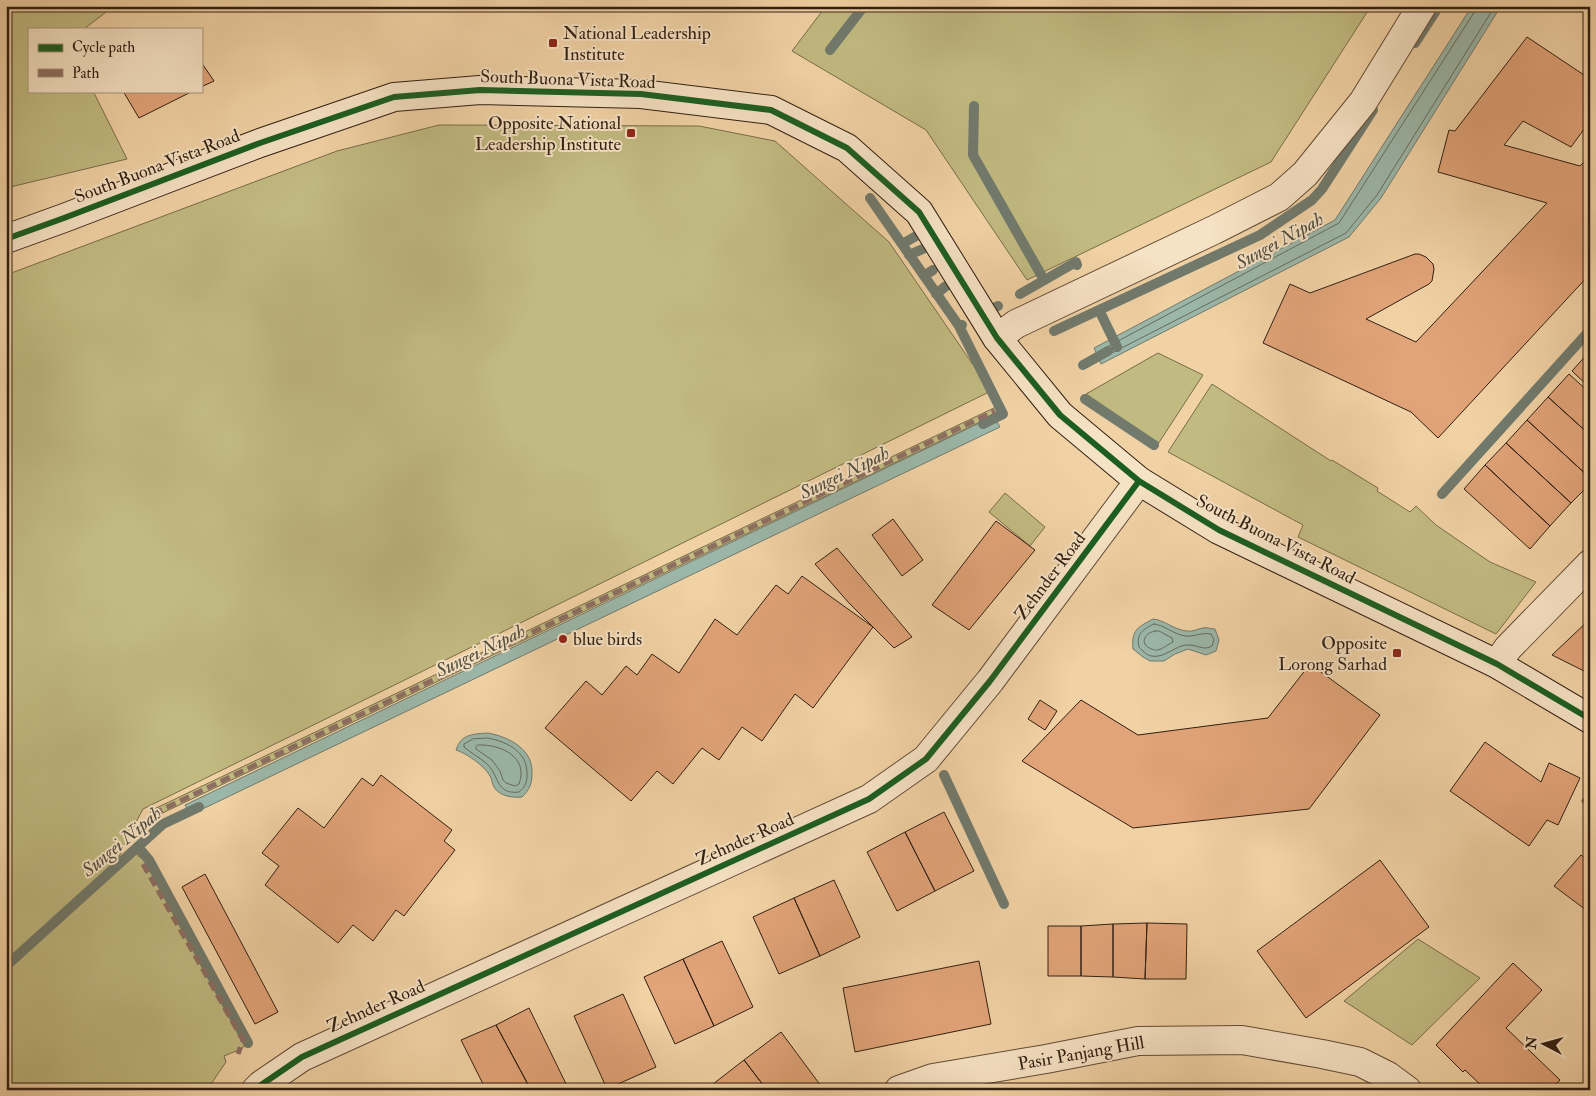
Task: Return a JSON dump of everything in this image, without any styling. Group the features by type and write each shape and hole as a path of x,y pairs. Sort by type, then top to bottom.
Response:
{"street":[{"path":"997,338 1022,321 1279,197 1305,174 1363,102 1422,6"},
{"name":"South Buona Vista Road","path":"6,239 260,143 394,97 480,90 641,94 772,110 847,148 919,212 997,338 1060,415 1140,481 1219,530 1503,656 1590,719"},
{"name":"Zehnder Road","path":"256,1090 302,1057 869,799 926,759 990,681 1140,481"},
{"path":"1503,656 1590,564"},
{"name":"Pasir Panjang Hill","path":"899,1090 933,1078 1046,1060 1138,1041 1242,1040 1360,1062 1388,1076 1407,1090"}],"shaded area":[{"path":"6,6 114,6 85,28 28,28 28,92 94,92 127,159 6,188"},
{"path":"826,6 1371,6 1271,162 1027,280 926,130 792,51"},
{"path":"439,125 699,126 775,141 889,242 991,391 143,809 125,843 112,874 136,852 139,857 144,858 247,1044 241,1049 224,1056 226,1062 207,1090 6,1090 6,275 337,151"},
{"path":"1158,353 1203,375 1158,444 1086,394"},
{"path":"1212,384 1331,461 1378,488 1377,491 1410,512 1416,506 1436,525 1490,562 1536,582 1496,634 1298,537 1303,525 1168,452"},
{"path":"998,406 1002,408 1001,412 152,818 150,811"},
{"path":"1005,493 1045,527 1030,546 989,512"},
{"path":"1418,939 1480,978 1412,1045 1344,1001"}],"water":[{"path":"1472,6 1501,6 1381,198 1349,237 1101,364 1094,348 1335,220"},
{"path":"994,416 1000,427 190,815 185,805"},
{"path":"1153,619 1187,631 1204,628 1215,629 1219,640 1216,651 1206,655 1188,649 1164,661 1150,661 1133,649 1133,637 1134,633 1143,624"},
{"path":"488,733 511,741 524,751 528,757 532,773 531,784 522,797 510,797 496,790 488,772 480,764 456,750 464,738"}],"building":[{"path":"1527,37 1590,79 1590,121 1571,147 1523,121 1504,145 1580,166 1590,156 1590,274 1438,438 1411,412 1263,343 1290,284 1310,293 1419,254 1426,257 1433,264 1432,281 1366,319 1416,342 1547,203 1438,172 1449,130 1455,131"},
{"path":"202,63 214,81 202,87"},
{"path":"124,92 191,92 139,118"},
{"path":"1590,351 1590,388 1572,371"},
{"path":"1569,374 1590,393 1590,435 1548,397"},
{"path":"1548,397 1590,435 1590,478 1527,420"},
{"path":"1527,420 1590,478 1590,484 1571,503 1506,443"},
{"path":"1506,443 1571,503 1550,526 1485,465"},
{"path":"1485,465 1550,526 1530,549 1464,489"},
{"path":"893,519 923,560 902,576 872,535"},
{"path":"996,521 1035,550 969,630 932,605"},
{"path":"837,548 912,637 894,648 848,602 815,564"},
{"path":"802,576 873,627 813,708 795,694 762,741 742,727 719,760 702,748 673,784 657,771 631,801 545,728 586,681 602,695 626,666 637,675 652,654 679,673 715,619 737,635 776,585 788,594"},
{"path":"1590,619 1590,674 1552,655"},
{"path":"1310,664 1380,715 1309,809 1133,828 1022,761 1081,700 1138,735 1268,718"},
{"path":"1040,700 1057,711 1045,730 1028,719"},
{"path":"1485,742 1541,782 1549,763 1580,778 1558,825 1547,820 1529,846 1450,791"},
{"path":"381,775 452,830 444,841 455,850 404,916 396,910 373,941 353,925 338,943 265,885 279,866 262,853 298,808 324,828 362,778 373,786"},
{"path":"944,812 974,871 935,891 905,832"},
{"path":"905,832 935,891 897,911 867,852"},
{"path":"1581,855 1590,862 1590,905 1586,910 1554,886"},
{"path":"1380,860 1429,927 1306,1018 1257,951"},
{"path":"205,874 278,1012 255,1024 182,887"},
{"path":"834,880 860,937 820,956 794,898"},
{"path":"794,898 820,956 779,974 753,917"},
{"path":"1147,923 1145,979 1113,977 1113,924"},
{"path":"1147,923 1187,924 1186,979 1145,979"},
{"path":"1113,924 1113,977 1081,976 1081,926"},
{"path":"1048,926 1081,926 1081,976 1048,976"},
{"path":"722,941 753,1007 714,1026 683,959"},
{"path":"683,959 714,1026 675,1044 644,977"},
{"path":"979,961 991,1024 855,1052 843,988"},
{"path":"1513,963 1542,990 1506,1028 1560,1080 1551,1090 1486,1090 1465,1070 1463,1072 1436,1045"},
{"path":"623,994 656,1067 607,1089 574,1016"},
{"path":"529,1008 569,1090 531,1090 496,1025"},
{"path":"496,1025 531,1090 486,1090 461,1040"},
{"path":"781,1032 824,1090 767,1090 744,1060"},
{"path":"744,1060 767,1090 709,1090 708,1088"}],"waterway":[{"path":"830,50 864,6"},
{"path":"1415,43 1439,6"},
{"path":"974,106 973,155 1044,280"},
{"path":"1054,331 1260,235 1312,200 1322,189 1373,110"},
{"path":"870,198 959,326 962,325"},
{"path":"902,244 918,235"},
{"path":"909,255 925,248"},
{"path":"1020,294 1076,262 1077,265"},
{"path":"924,276 933,270"},
{"path":"936,294 946,286"},
{"path":"983,313 998,306"},
{"path":"1101,314 1117,347"},
{"path":"959,326 1003,414 983,424"},
{"path":"1442,494 1590,330"},
{"name":"Sungei Nipah","path":"1083,365 1108,351"},
{"path":"1085,399 1154,445"},
{"path":"944,775 1004,904"},
{"name":"Sungei Nipah","path":"6,966 163,824 199,807"},
{"path":"138,847 149,860 248,1043"}],"marked path":[{"path":"153,814 995,411"},
{"path":"1590,794 1584,801 1590,806"},
{"path":"143,864 243,1040 238,1054"}],"cycle path":[{"path":"6,239 260,143 394,97 480,90 641,94 771,110 847,148 919,212 997,338 1060,415 1139,481 1219,530 1497,664 1590,719"},
{"path":"256,1090 302,1057 869,799 926,759 990,681 1139,481"}],"place":[{"name":"National Leadership Institute","path":"553,43"},
{"name":"Opposite National Leadership Institute","path":"631,133"},
{"name":"blue birds","path":"563,639"},
{"name":"Opposite Lorong Sarhad","path":"1397,653"}]}
